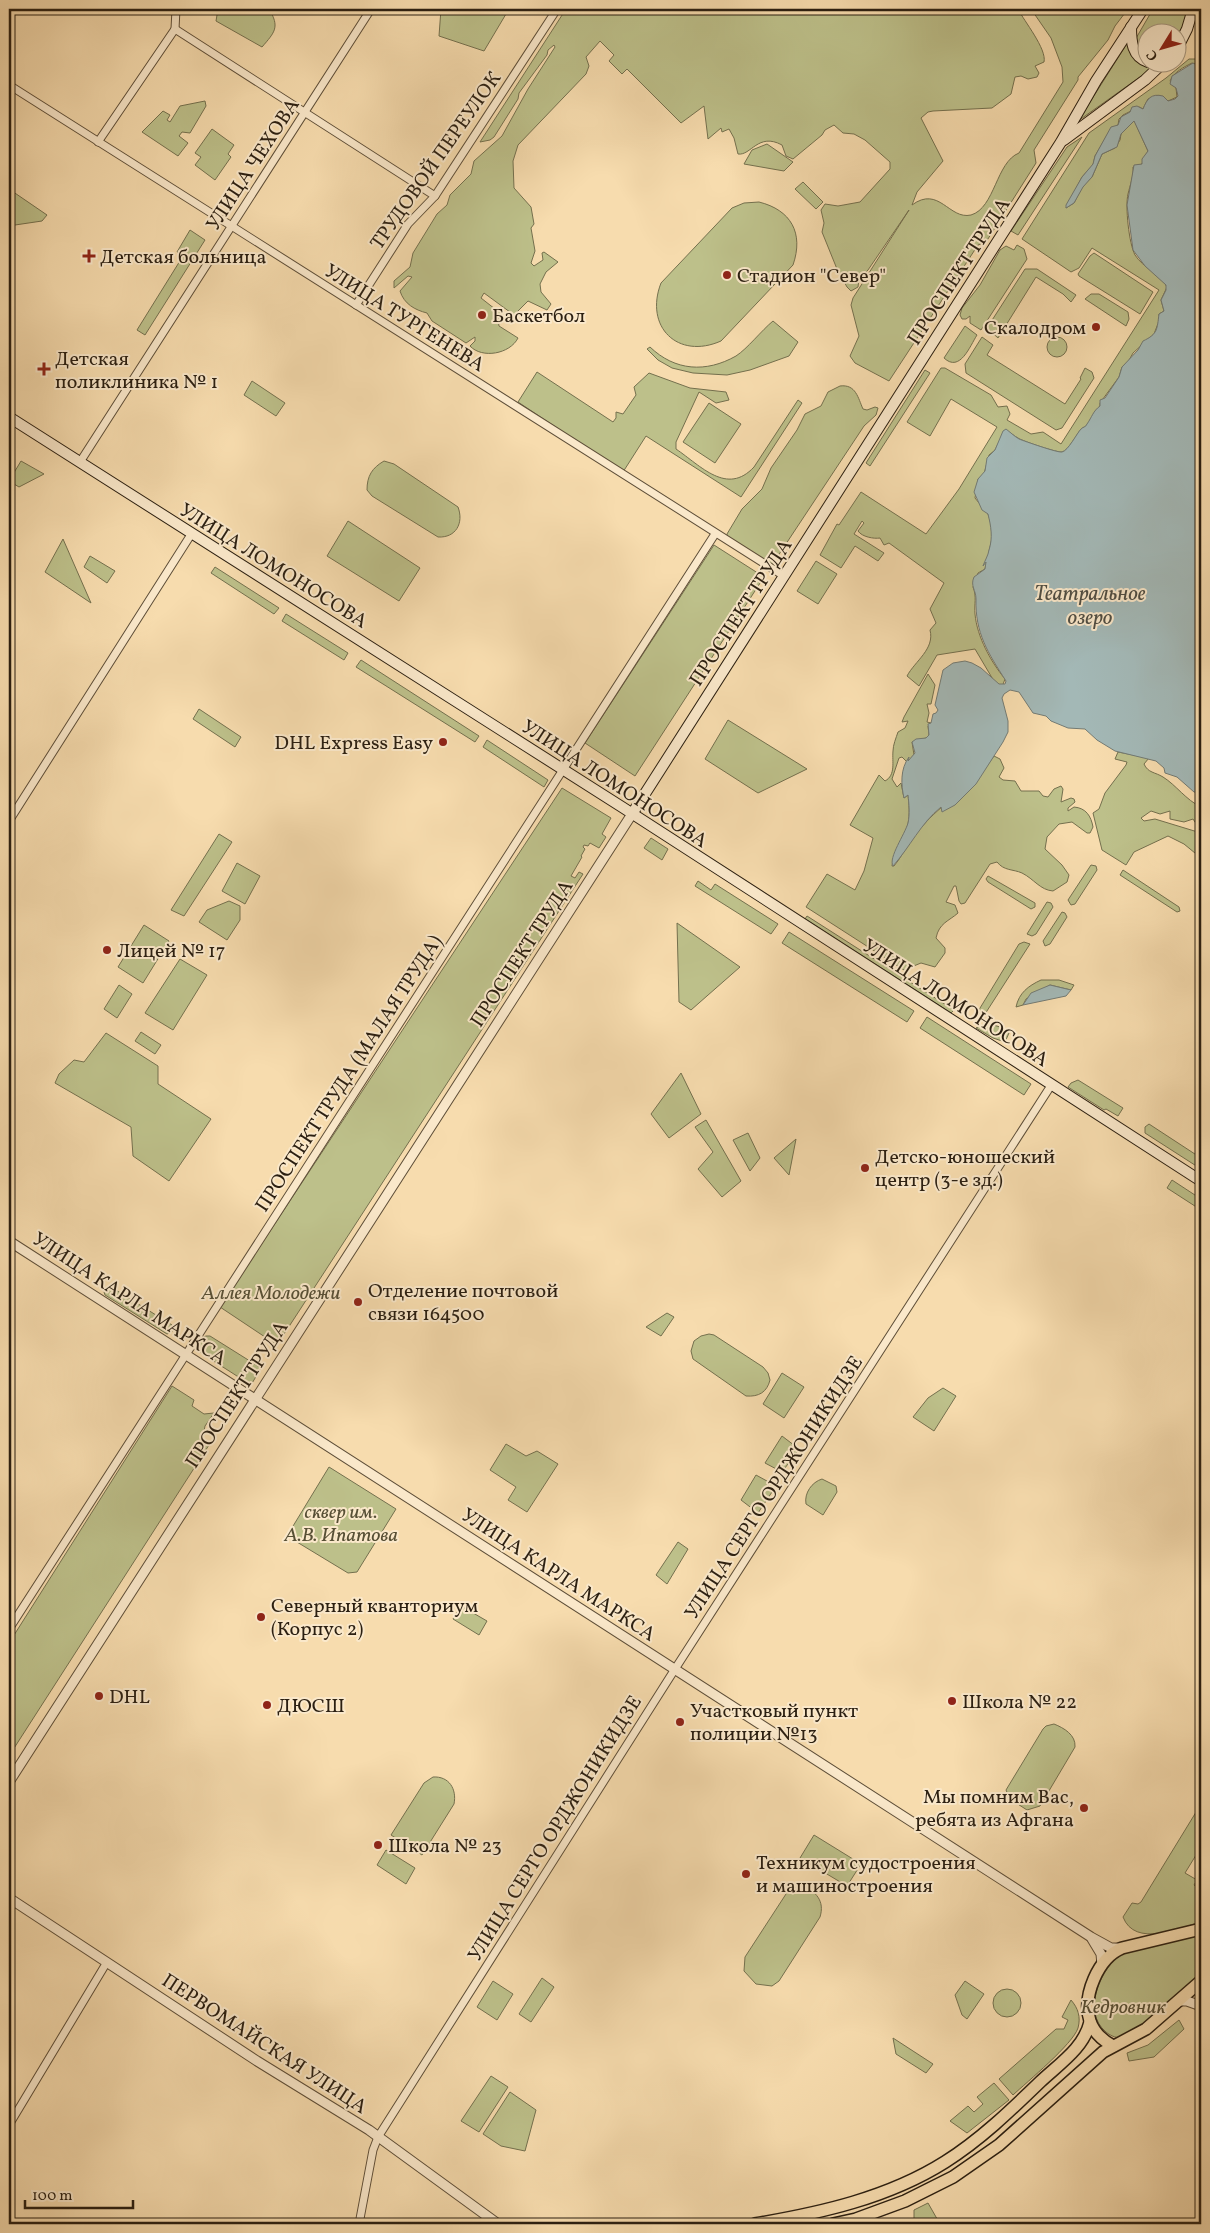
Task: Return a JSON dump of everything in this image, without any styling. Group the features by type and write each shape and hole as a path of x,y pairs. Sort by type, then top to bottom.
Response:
{"main road":[{"name":"ПРОСПЕКТ ТРУДА","path":"632,814 1061,142 1079,109 1143,9"},
{"path":"1188,25 1193,9"},
{"path":"1131,27 1133,49 1138,55"},
{"name":"ПРОСПЕКТ ТРУДА","path":"1061,142 1153,72"},
{"name":"УЛИЦА ЛОМОНОСОВА","path":"9,417 564,770 1201,1181"},
{"path":"1113,2046 1098,2036 1090,2022 1088,2008 1095,1977 1108,1956 1122,1948 1201,1929"},
{"path":"834,2224 856,2220 905,2201 953,2177 999,2145 1103,2052 1125,2042 1146,2029 1201,1981"},
{"path":"755,2224 862,2200 897,2187 945,2162 990,2130 1075,2048 1085,2038 1090,2022"}],"street":[{"path":"98,142 176,30 176,9"},
{"name":"УЛИЦА ЧЕХОВА","path":"80,462 371,9"},
{"name":"ТРУДОВОЙ ПЕРЕУЛОК","path":"356,305 408,224 435,196 557,9"},
{"path":"176,30 435,196"},
{"name":"УЛИЦА ТУРГЕНЕВА","path":"9,85 784,576"},
{"path":"9,821 192,533"},
{"name":"ПРОСПЕКТ ТРУДА (МАЛАЯ ТРУДА)","path":"9,1630 185,1354 715,534"},
{"name":"ПРОСПЕКТ ТРУДА","path":"9,1782 254,1398 632,814"},
{"name":"УЛИЦА СЕРГО ОРДЖОНИКИДЗЕ","path":"360,2224 373,2150 378,2137 674,1668 1052,1084"},
{"name":"УЛИЦА КАРЛА МАРКСА","path":"9,1241 1090,1937 1111,1948 1122,1948"},
{"name":"ПЕРВОМАЙСКАЯ УЛИЦА","path":"9,1898 257,2061 378,2137 498,2224"},
{"path":"1090,1937 1099,1950 1102,1965"},
{"path":"9,2125 107,1962"},
{"path":"1177,2001 1187,2001 1201,2006"}],"green space":[{"path":"218,9 269,9 275,25 273,33 262,47 216,21"},
{"path":"441,9 506,14 484,51 439,36"},
{"path":"566,9 1018,9 1039,43 1044,56 1044,62 1035,66 1039,73 1037,77 1028,79 1021,76 1015,77 1011,94 992,108 933,111 928,112 921,118 943,161 917,192 912,205 921,200 930,199 937,201 956,213 971,215 979,211 985,204 1005,166 1011,158 1019,153 1063,82 1062,67 1051,38 1031,9 1128,9 1115,26 1108,40 1078,77 1078,80 1034,150 1036,163 986,242 978,245 889,381 855,363 850,356 859,336 851,305 853,298 909,210 868,270 859,279 858,287 851,291 837,269 822,232 824,223 821,210 825,204 838,206 860,202 890,169 890,162 865,140 854,134 843,133 834,125 825,130 822,135 793,159 786,156 782,145 767,141 756,145 743,154 738,154 734,138 729,129 722,132 721,128 708,139 704,106 681,123 627,69 622,74 609,61 614,55 600,41 586,57 589,66 586,74 518,145 513,161 514,188 531,207 534,224 531,228 535,251 531,263 534,266 543,260 542,253 544,252 558,262 546,272 540,284 541,292 551,304 547,310 528,301 514,315 484,293 481,298 495,309 503,312 498,320 499,326 518,338 509,348 496,353 488,353 475,350 470,346 475,341 475,337 466,343 432,321 427,313 407,303 400,291 412,277 408,276 394,288 394,281 410,267 413,253 437,214 447,205 450,195 471,174 474,161 502,136 528,89 555,47 554,45 548,50 547,55 519,93 518,99 494,137 480,142"},
{"path":"1153,9 1189,9 1184,22 1145,22"},
{"path":"1138,35 1138,46 1135,40"},
{"path":"1201,41 1201,67 1192,63 1188,65 1189,59 1197,59 1197,46"},
{"path":"1128,42 1138,55 1138,72 1147,72 1078,121"},
{"path":"1173,72 1177,72 1170,81 1176,88 1177,97 1168,101 1160,96 1148,99 1143,109 1139,107 1119,119 1118,125 1109,132 1095,156 1093,165 1082,177 1066,208 1074,203 1082,187 1092,177 1102,154 1115,148 1121,134 1134,120 1148,151 1142,164 1133,167 1128,194 1128,225 1133,250 1138,260 1161,278 1167,287 1161,300 1164,311 1159,314 1159,321 1154,334 1133,353 1128,362 1122,367 1119,377 1100,403 1100,406 1070,446 1064,451 1059,452 1021,440 1005,430 995,450 989,455 984,474 978,479 975,498 988,514 992,538 985,569 978,573 973,587 976,623 986,649 1005,679 1002,687 998,688 975,649 937,655 919,686 907,676 930,643 930,630 936,623 930,609 944,583 889,543 884,545 880,538 862,535 858,531 864,523 862,521 854,534 884,553 878,561 855,546 841,568 820,555 837,524 839,525 861,492 926,534 959,489 997,427 951,399 930,436 907,422 941,368 945,368 991,395 998,407 1007,406 1010,414 1007,420 1031,434 1043,432 1061,444 1159,290 1092,248 1079,268 1071,272 1022,239 1089,133"},
{"path":"205,101 206,106 190,133 182,132 179,136 188,143 178,156 142,132 163,111 170,115 167,120 170,122 180,106"},
{"path":"212,129 234,145 228,154 231,157 215,180 195,165 201,157 195,153"},
{"path":"1082,137 1018,235 1011,231 1067,147"},
{"path":"767,144 793,162 784,171 744,164 752,150"},
{"path":"803,182 823,202 816,209 795,189"},
{"path":"9,189 47,215 42,221 15,225 9,221"},
{"path":"759,202 779,211 787,217 792,225 796,233 797,243 793,265 721,341 705,346 691,346 679,343 669,336 661,326 657,313 657,299 661,283 732,208 744,203"},
{"path":"190,230 205,240 145,335 137,330 183,256 177,252"},
{"path":"1017,245 1024,249 1027,259 981,330 970,323 970,316 962,319 960,315 962,308 980,285 1000,250 1006,246 1014,250"},
{"path":"1094,253 1153,292 1140,314 1079,276 1078,274"},
{"path":"1025,269 1037,269 1076,295 1071,302 1063,294 1036,277 998,338 987,328"},
{"path":"1091,294 1099,294 1128,312 1129,319 1126,326 1085,299"},
{"path":"773,321 798,342 789,356 750,370 727,375 693,373 672,368 658,360 647,349 650,347 670,361 680,365 702,367 713,365 736,356"},
{"path":"965,326 977,335 968,351 960,360 950,362 944,358"},
{"path":"982,337 993,345 987,355 1065,404 1081,379 1085,368 1092,372 1094,378 1062,428 1056,430 966,373 965,364"},
{"path":"1053,337 1061,337 1067,343 1067,351 1061,357 1053,357 1047,351 1047,343"},
{"path":"925,370 930,373 870,466 866,463"},
{"path":"537,372 613,422 616,418 616,412 623,414 636,395 634,387 649,373 690,388 726,392 729,400 716,403 699,392 676,442 676,449 705,470 724,479 734,479 744,475 754,467 798,400 802,403 741,497 646,436 623,472 518,402"},
{"path":"252,381 285,403 276,416 244,395"},
{"path":"840,386 853,389 863,409 878,408 876,415 864,426 772,565 727,536 727,534 742,509 762,489 771,468 797,430 805,414 821,406 828,392"},
{"path":"709,403 741,424 715,463 683,442"},
{"path":"21,461 44,474 19,487 9,481"},
{"path":"384,461 394,464 458,507 460,519 454,532 444,537 438,537 372,496 367,490 369,477 373,470"},
{"path":"348,521 420,568 399,601 327,556"},
{"path":"63,539 91,603 45,572"},
{"path":"714,545 764,577 635,776 585,743"},
{"path":"90,556 115,571 107,583 84,567"},
{"path":"816,561 837,574 818,604 797,591"},
{"path":"215,567 279,608 274,614 211,573"},
{"path":"286,614 348,653 344,660 282,621"},
{"path":"361,660 479,736 475,742 356,667"},
{"path":"928,674 935,685 931,704 927,704 929,713 927,722 931,723 928,726 929,735 926,738 912,742 914,755 907,762 902,757 899,758 892,779 897,787 901,783 904,798 908,795 909,813 908,824 892,866 894,866 926,822 942,807 942,811 965,794 994,756 1000,759 1004,768 999,777 1003,780 1015,781 1021,791 1039,791 1043,796 1048,797 1054,789 1061,786 1063,789 1061,802 1071,798 1075,802 1068,808 1068,811 1074,807 1082,809 1091,819 1093,827 1090,833 1087,833 1072,822 1059,824 1047,837 1045,849 1062,865 1069,875 1067,882 1053,891 1044,889 1026,875 1006,868 997,862 990,864 965,903 961,904 959,901 956,886 954,886 946,902 955,905 958,913 939,929 936,938 945,948 945,953 935,967 921,963 904,970 806,907 827,874 855,890 864,871 873,838 850,825 879,775 885,781 891,775 894,746 898,732 905,728 908,721 902,722 904,717"},
{"path":"199,709 241,737 235,747 193,719"},
{"path":"728,720 807,769 758,793 705,759"},
{"path":"487,740 548,780 544,787 483,747"},
{"path":"1118,752 1149,758 1144,764 1148,769 1168,780 1201,807 1201,826 1199,828 1193,819 1184,822 1170,819 1170,811 1160,814 1151,811 1141,818 1144,821 1155,819 1201,833 1201,858 1184,844 1168,836 1134,852 1126,865 1102,850 1093,813 1099,809 1105,793 1126,765 1127,762 1115,759"},
{"name":"Аллея Молодежи","path":"562,788 611,818 602,834 606,837 599,848 590,843 588,846 584,845 585,849 582,857 571,876 575,878 579,872 583,874 277,1345 220,1307"},
{"path":"219,834 232,842 184,916 171,910"},
{"path":"651,838 668,849 662,860 644,848"},
{"path":"237,863 260,876 245,904 222,891"},
{"path":"1091,865 1096,866 1097,870 1075,904 1071,905 1068,900"},
{"path":"1123,870 1179,907 1180,911 1177,912 1120,875"},
{"path":"988,876 1035,903 1035,907 1031,909 988,882 986,879"},
{"path":"698,881 711,890 715,884 778,924 771,934 695,886"},
{"path":"229,901 240,906 240,920 227,940 199,922 207,910"},
{"path":"1047,902 1051,903 1053,907 1036,934 1032,936 1027,934"},
{"path":"1062,912 1067,917 1050,944 1045,946 1043,941"},
{"path":"807,916 954,1010 951,1013 805,919"},
{"path":"677,923 740,967 691,1010 679,1002"},
{"path":"144,925 169,941 143,983 118,967"},
{"path":"789,932 914,1011 907,1022 782,943"},
{"path":"1024,942 1030,944 985,1014 977,1013 1019,944"},
{"path":"180,959 207,975 173,1030 145,1013"},
{"path":"1041,980 1059,980 1074,985 1071,990 1050,985 1026,999 1023,1005 1016,1007 1019,998 1025,990"},
{"path":"119,985 132,994 117,1018 104,1009"},
{"path":"927,1017 1031,1084 1024,1095 920,1028"},
{"path":"987,1023 1000,1027 1009,1033 1005,1042 993,1038 976,1028"},
{"path":"141,1032 161,1045 155,1054 135,1041"},
{"path":"106,1033 158,1066 158,1084 211,1119 169,1181 133,1156 131,1127 55,1083 59,1074 74,1060 84,1062"},
{"path":"681,1073 701,1114 669,1138 651,1114"},
{"path":"1078,1080 1123,1108 1118,1116 1106,1109 1104,1110 1068,1087 1071,1083"},
{"path":"706,1120 741,1181 722,1197 698,1169 713,1152 695,1127"},
{"path":"1149,1124 1201,1158 1201,1169 1145,1133 1145,1127"},
{"path":"748,1133 760,1158 750,1171 733,1140"},
{"path":"796,1139 789,1175 774,1158"},
{"path":"1172,1180 1201,1199 1201,1210 1167,1188"},
{"path":"111,1287 172,1325 172,1332 167,1334 105,1295 106,1288"},
{"path":"667,1313 674,1317 661,1336 646,1327"},
{"path":"714,1335 763,1367 768,1373 770,1380 765,1391 759,1395 746,1396 693,1359 691,1351 694,1341 701,1336"},
{"path":"210,1336 261,1368 251,1385 201,1353 197,1344 201,1338"},
{"path":"782,1373 804,1387 784,1418 763,1404"},
{"path":"172,1386 194,1400 192,1406 204,1414 214,1413 205,1426 202,1442 209,1445 9,1756 9,1643"},
{"path":"943,1388 956,1396 934,1431 913,1417 928,1398"},
{"path":"782,1436 799,1449 782,1472 765,1463"},
{"path":"506,1444 526,1456 537,1451 558,1464 527,1512 508,1500 516,1487 490,1470"},
{"name":"сквер им. А.В. Ипатова","path":"329,1467 396,1509 357,1572 348,1573 287,1536"},
{"path":"756,1475 776,1486 758,1513 741,1500"},
{"path":"822,1479 836,1486 837,1492 823,1515 806,1504 806,1496 810,1489"},
{"path":"678,1542 688,1549 667,1584 656,1575"},
{"path":"461,1606 487,1621 479,1635 453,1619"},
{"path":"1054,1724 1065,1730 1074,1739 1075,1747 1040,1806 1027,1810 1010,1799 1006,1790 1043,1729"},
{"path":"433,1777 439,1777 447,1781 453,1789 455,1798 454,1804 422,1855 391,1835 424,1783"},
{"path":"1201,1804 1201,1847 1185,1873 1197,1880 1194,1885 1196,1887 1201,1887 1201,1922 1158,1933 1147,1934 1137,1932 1129,1926 1123,1917 1132,1903 1138,1904 1141,1902"},
{"path":"814,1835 861,1864 847,1886 800,1858"},
{"path":"386,1850 415,1868 406,1884 377,1865"},
{"path":"801,1885 811,1890 818,1897 821,1906 820,1917 779,1981 772,1986 756,1984 744,1971 745,1957 786,1894"},
{"name":"Кедровник","path":"1201,1933 1201,1975 1153,2018 1133,2033 1119,2038 1106,2032 1099,2023 1095,2013 1095,2002 1101,1979 1115,1959 1123,1952"},
{"path":"542,1978 554,1987 531,2022 519,2014"},
{"path":"493,1981 513,1994 497,2020 477,2007"},
{"path":"965,1981 984,1994 967,2019 962,2015 955,1995"},
{"path":"1007,1989 1017,1993 1021,2003 1017,2013 1007,2017 997,2013 993,2003 997,1993"},
{"path":"1071,2000 1079,2016 1078,2028 1074,2035 1059,2053 1013,2095 999,2079 1056,2029 1064,2029 1068,2020 1062,2017"},
{"path":"1179,2020 1184,2029 1154,2057 1129,2061 1127,2053 1148,2045"},
{"path":"893,2038 933,2064 926,2073 896,2054"},
{"path":"491,2076 508,2087 479,2132 461,2121"},
{"path":"994,2083 1009,2100 967,2133 950,2121 968,2106 974,2112 983,2104 977,2097"},
{"path":"510,2092 536,2110 525,2151 501,2146 483,2134"},
{"path":"928,2203 940,2224 917,2224 914,2219 914,2210"}],"water":[{"name":"Театральное озеро","path":"1193,63 1201,67 1201,793 1194,792 1177,777 1165,773 1164,768 1156,761 1115,751 1097,740 1085,729 1068,728 1051,721 1046,716 1033,713 1019,692 1010,690 1002,698 1008,721 1008,732 976,784 955,805 942,812 941,807 934,813 893,866 893,857 908,823 909,816 908,795 904,798 903,793 904,767 909,757 908,761 915,753 912,742 916,739 926,738 929,735 928,724 931,723 933,714 938,710 935,705 943,670 953,663 965,661 981,668 999,684 1005,684 1006,681 988,652 980,633 973,583 974,577 985,569 986,562 983,566 991,541 988,514 982,510 974,492 978,479 985,471 987,458 995,450 1003,431 1006,429 1022,440 1054,451 1064,451 1081,429 1087,425 1094,412 1100,406 1100,400 1105,398 1119,377 1122,367 1138,350 1143,341 1154,333 1159,314 1164,311 1161,300 1166,290 1166,285 1145,266 1133,250 1127,205 1134,165 1142,164 1142,159 1148,151 1134,121 1121,134 1117,147 1102,154 1092,177 1083,187 1074,203 1066,208 1066,205 1082,177 1093,164 1095,156 1111,127 1118,125 1121,117 1130,112 1132,107 1137,106 1143,109 1152,96 1163,96 1168,101 1175,99 1178,96 1176,88 1170,84 1172,76 1178,72 1188,72 1188,66"},
{"path":"1050,985 1071,990 1066,996 1023,1005 1031,993"}],"place":[{"name":"Детская больница","path":"89,256"},
{"name":"Стадион \"Север\"","path":"727,275"},
{"name":"Баскетбол","path":"482,315"},
{"name":"Скалодром","path":"1096,327"},
{"name":"Детская поликлиника № 1","path":"44,369"},
{"name":"DHL Express Easy","path":"443,742"},
{"name":"Лицей № 17","path":"107,950"},
{"name":"Детско-юношеский центр (3-е зд.)","path":"865,1168"},
{"name":"Отделение почтовой связи 164500","path":"358,1302"},
{"name":"Северный кванториум (Корпус 2)","path":"261,1617"},
{"name":"DHL","path":"99,1696"},
{"name":"Школа № 22","path":"952,1701"},
{"name":"ДЮСШ","path":"267,1705"},
{"name":"Участковый пункт полиции №13","path":"680,1722"},
{"name":"Мы помним Вас, ребята из Афгана","path":"1084,1808"},
{"name":"Школа № 23","path":"378,1845"},
{"name":"Техникум судостроения и машиностроения","path":"746,1874"}]}
